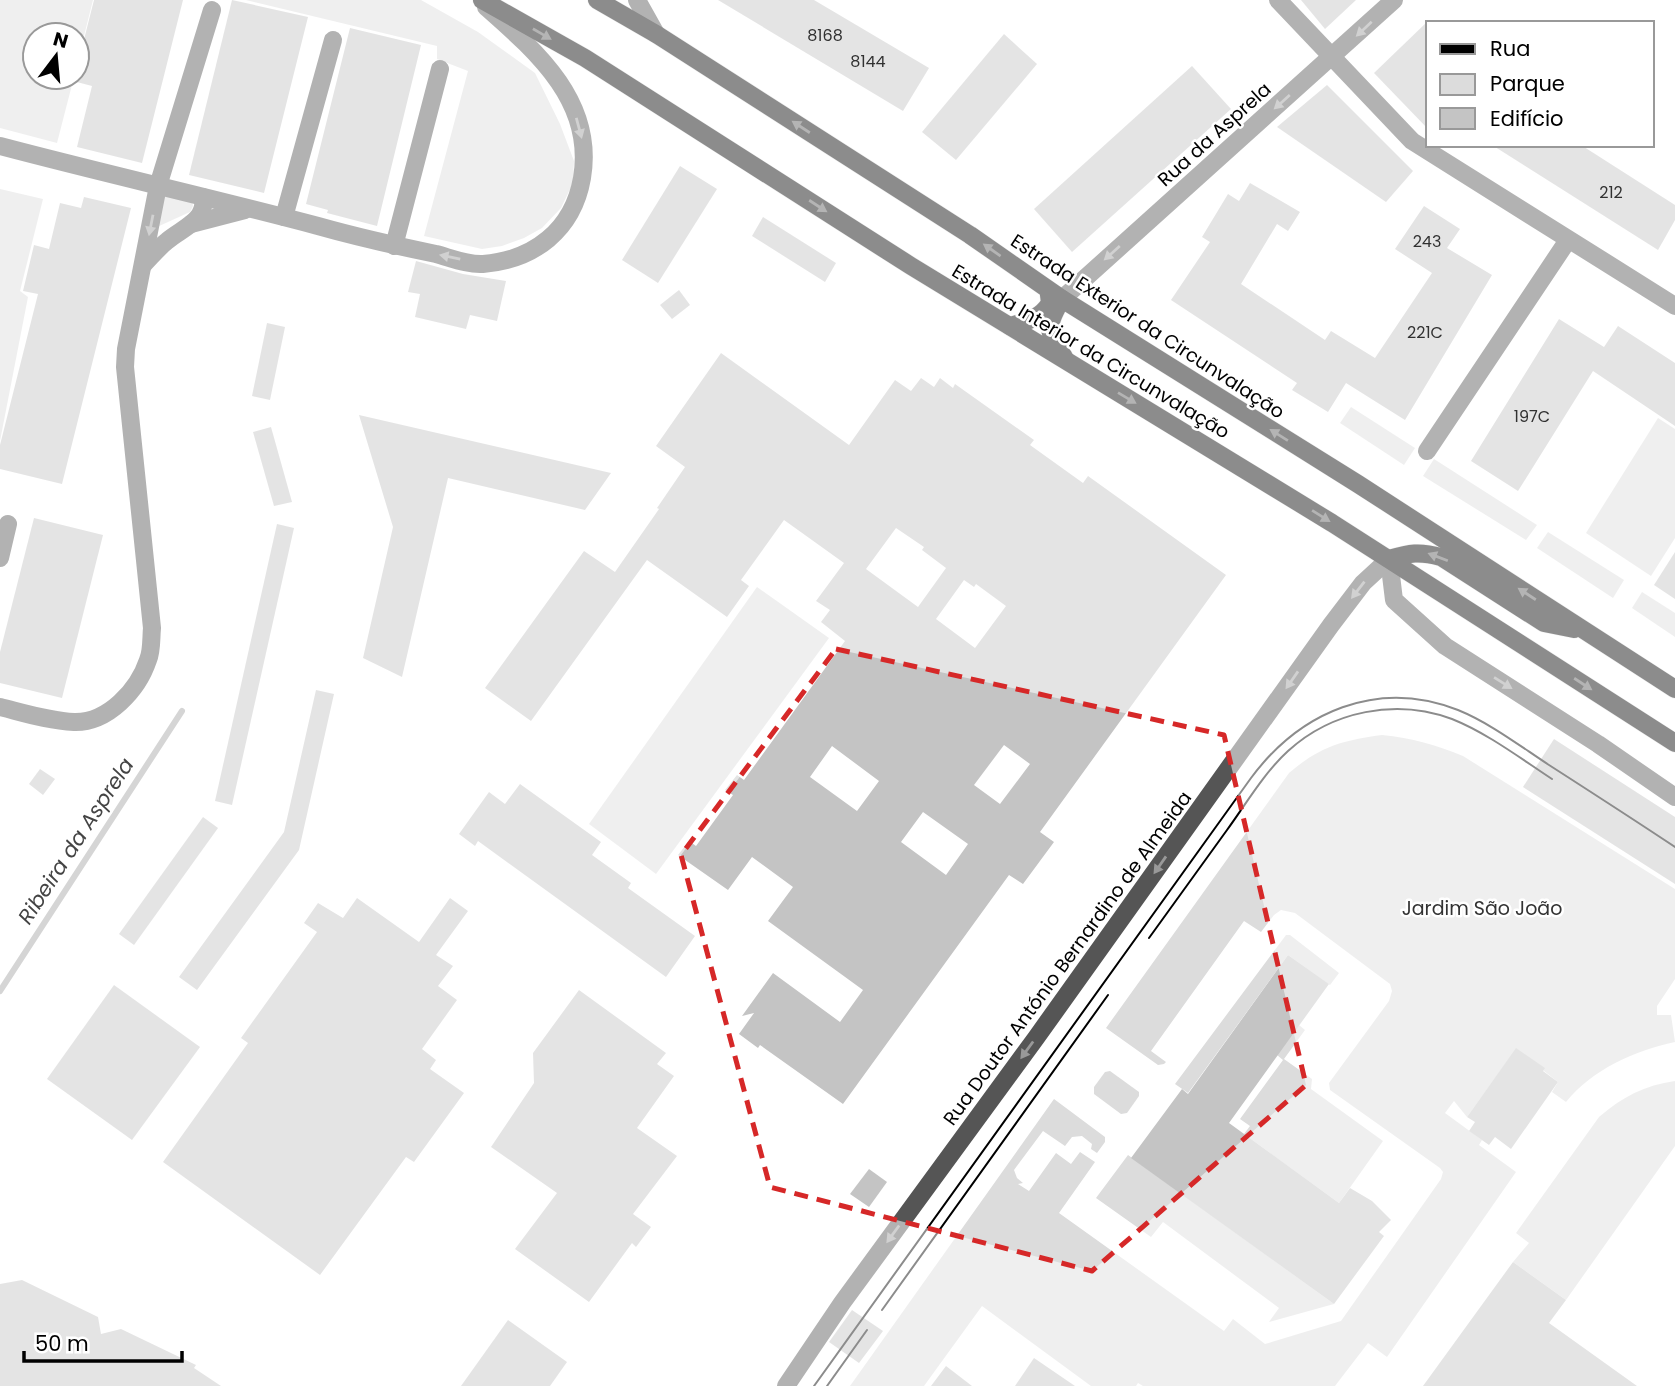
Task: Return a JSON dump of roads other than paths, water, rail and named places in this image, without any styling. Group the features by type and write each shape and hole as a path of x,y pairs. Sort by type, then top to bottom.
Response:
{"main road":[{"name":"Estrada Interior da Circunvalação","path":"481,0 585,58 911,266 1389,559 1675,743"},
{"name":"Estrada Exterior da Circunvalação","path":"597,0 656,34 970,235 1055,294 1358,484 1675,689"},
{"path":"1010,326 1034,319 1044,312 1055,294"},
{"path":"1055,294 1054,313 1049,327 1052,340 1068,363"},
{"path":"1389,559 1423,552 1441,557 1544,623 1584,631"}],"street":[{"path":"0,146 394,246 480,264 509,259 545,244 567,220 579,193 584,167 581,133 568,95 554,73 526,42 481,0"},
{"path":"637,0 656,34"},
{"path":"1278,0 1412,141 1675,306"},
{"name":"Rua da Asprela","path":"1055,294 1333,57 1394,0"},
{"path":"0,706 49,719 76,722 96,719 121,702 137,684 149,658 152,628 125,367 126,349 158,186 212,10"},
{"path":"284,217 333,40"},
{"path":"394,246 440,69"},
{"path":"143,265 165,242 191,224 204,210 203,197"},
{"path":"191,224 249,209"},
{"path":"1427,451 1568,240"},
{"path":"0,558 8,524"},
{"path":"1389,559 1394,600 1445,646 1675,797"},
{"name":"Rua Doutor António Bernardino de Almeida","path":"786,1386 842,1303 1020,1060 1331,625 1363,583 1389,559"}],"waterway":[{"name":"Ribeira da Asprela","path":"0,991 182,711"}],"tram line":[{"path":"814,1386 1251,778 1293,735 1317,719 1342,707 1370,700 1398,698 1428,701 1458,710 1505,735 1675,847"},
{"path":"1149,938 1271,769 1305,737 1344,718 1387,709 1431,713 1452,719 1478,731 1552,779"},
{"path":"882,1310 1108,995"},
{"path":"827,1386 867,1330"}],"park label":[{"name":"Jardim São João","path":"1482,908"}]}
